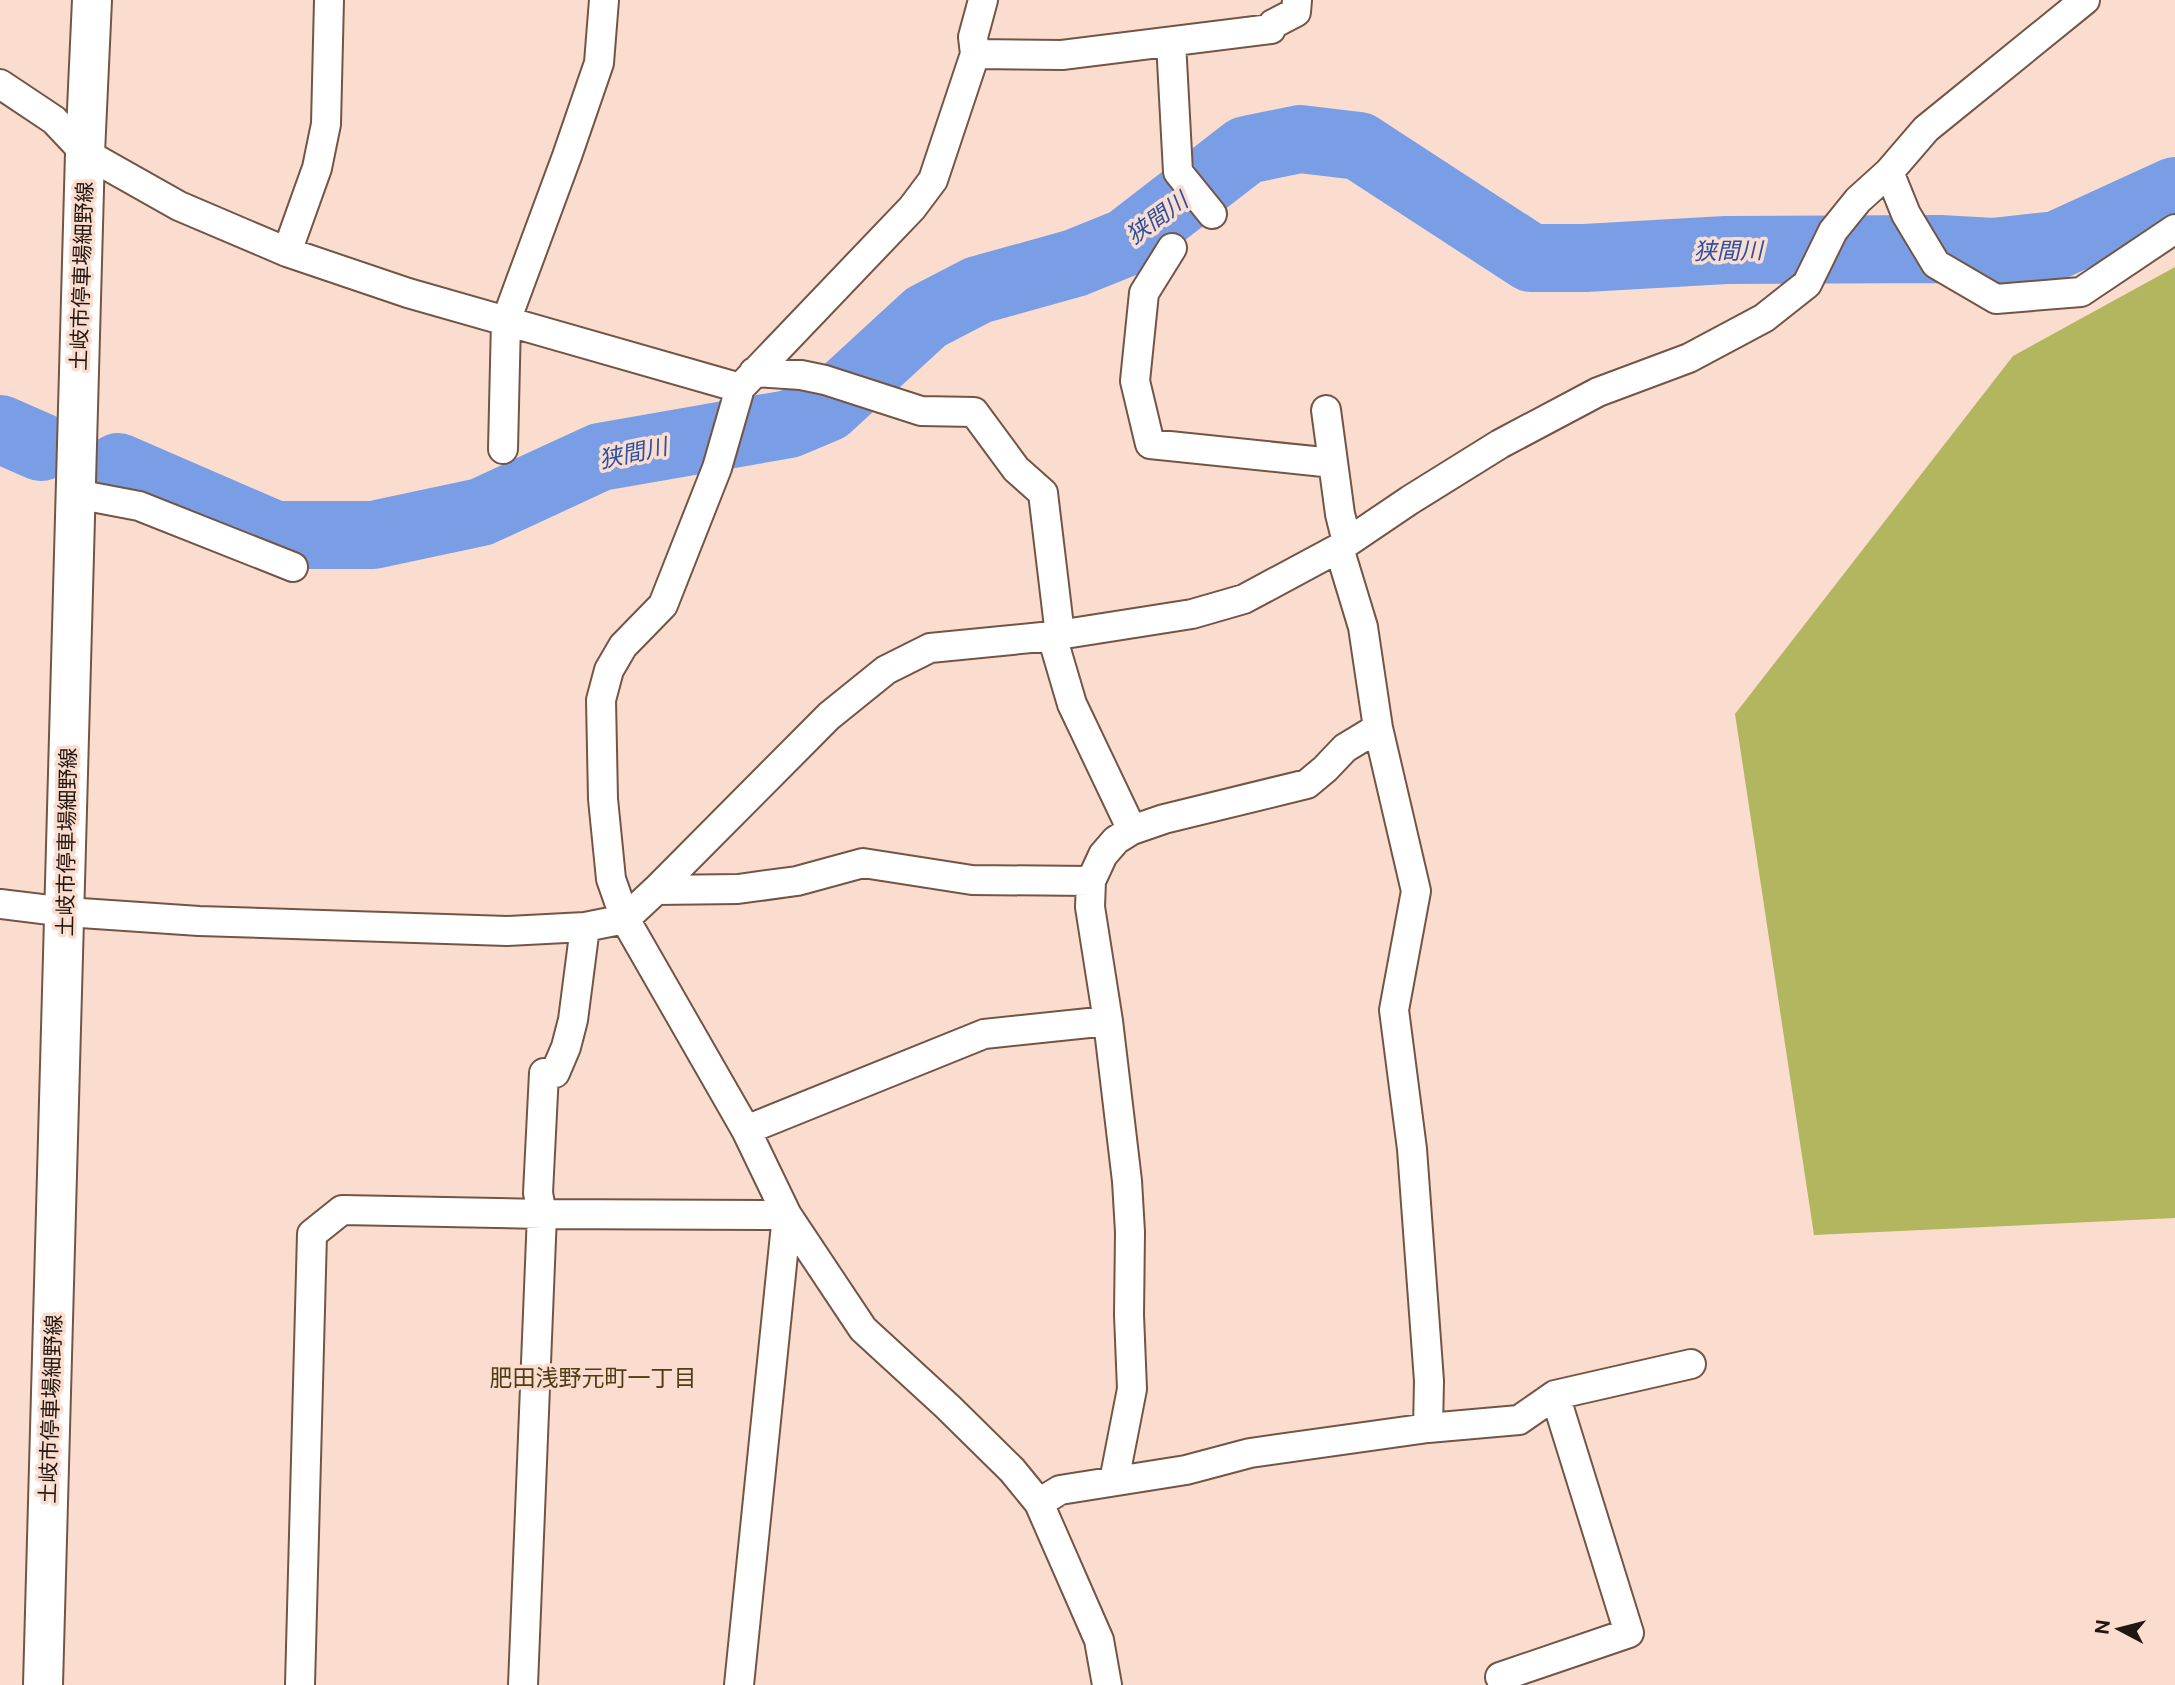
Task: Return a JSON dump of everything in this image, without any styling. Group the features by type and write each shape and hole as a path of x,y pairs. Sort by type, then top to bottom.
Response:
{"main road":[{"name":"土岐市停車場細野線","path":"43,1685 85,153 92,0"}],"street":[{"path":"287,252 317,168 326,124 329,0"},
{"path":"503,449 506,321 599,63 604,0"},
{"path":"983,0 973,37 975,54 933,180 912,208 742,390 722,451 663,605 623,646 609,670 601,700 603,799 611,879 625,919 746,1130 787,1215 863,1329 1003,1461 1039,1503 1099,1640 1107,1685"},
{"path":"975,54 1062,55 1271,29 1273,24 1296,12 1297,0"},
{"path":"0,904 66,912 199,921 493,930 585,928 625,919 829,716 886,670 930,648 1056,635 1192,614 1244,599 1343,545 1512,437 1598,392 1689,358 1764,318 1807,284 1833,231 1858,200 1889,172 1926,129 2085,0"},
{"path":"1171,41 1178,172 1212,214"},
{"path":"0,84 54,120 85,153 179,206 287,252 408,293 742,390 801,374 920,411 974,412 1016,469 1043,493 1056,635 1072,704 1132,830"},
{"path":"1889,172 1906,214 1936,264 1996,299 2081,292 2175,229"},
{"path":"1171,248 1144,293 1135,381 1150,444 1333,463"},
{"path":"1325,410 1343,545 1363,627 1378,727 1416,891 1394,1010 1412,1149 1429,1381 1428,1428"},
{"path":"76,494 139,506 293,567"},
{"path":"1114,1481 1132,1389 1130,1232 1127,1181 1108,1021 1090,907 1091,881 1103,855 1116,840 1132,830 1164,818 1307,784 1345,748 1378,727"},
{"path":"656,890 738,889 774,885 863,863 972,880 1091,881"},
{"path":"523,1685 542,1214 538,1193 544,1073 555,1073 566,1047 573,1020 585,928"},
{"path":"746,1130 984,1034 1108,1021"},
{"path":"300,1685 312,1234 342,1210 787,1215"},
{"path":"739,1685 787,1215"},
{"path":"1039,1503 1060,1490 1186,1470 1250,1453 1428,1428 1519,1420 1555,1395 1691,1363"},
{"path":"1500,1677 1629,1633 1555,1395"}],"green space":[{"path":"2175,267 2175,1218 1814,1235 1735,714 2013,356"}],"waterway":[{"name":"狭間川","path":"118,467 275,535 373,535 481,512 600,457 789,424 827,408 926,317 978,290 1075,263 1127,242 1246,150 1300,139 1359,146 1531,258 1585,258 1726,250 1940,249 1993,252 2057,245 2175,191"},
{"name":"狭間川","path":"0,429 41,447"}],"district":[{"name":"肥田浅野元町一丁目","path":"593,1378"}]}
